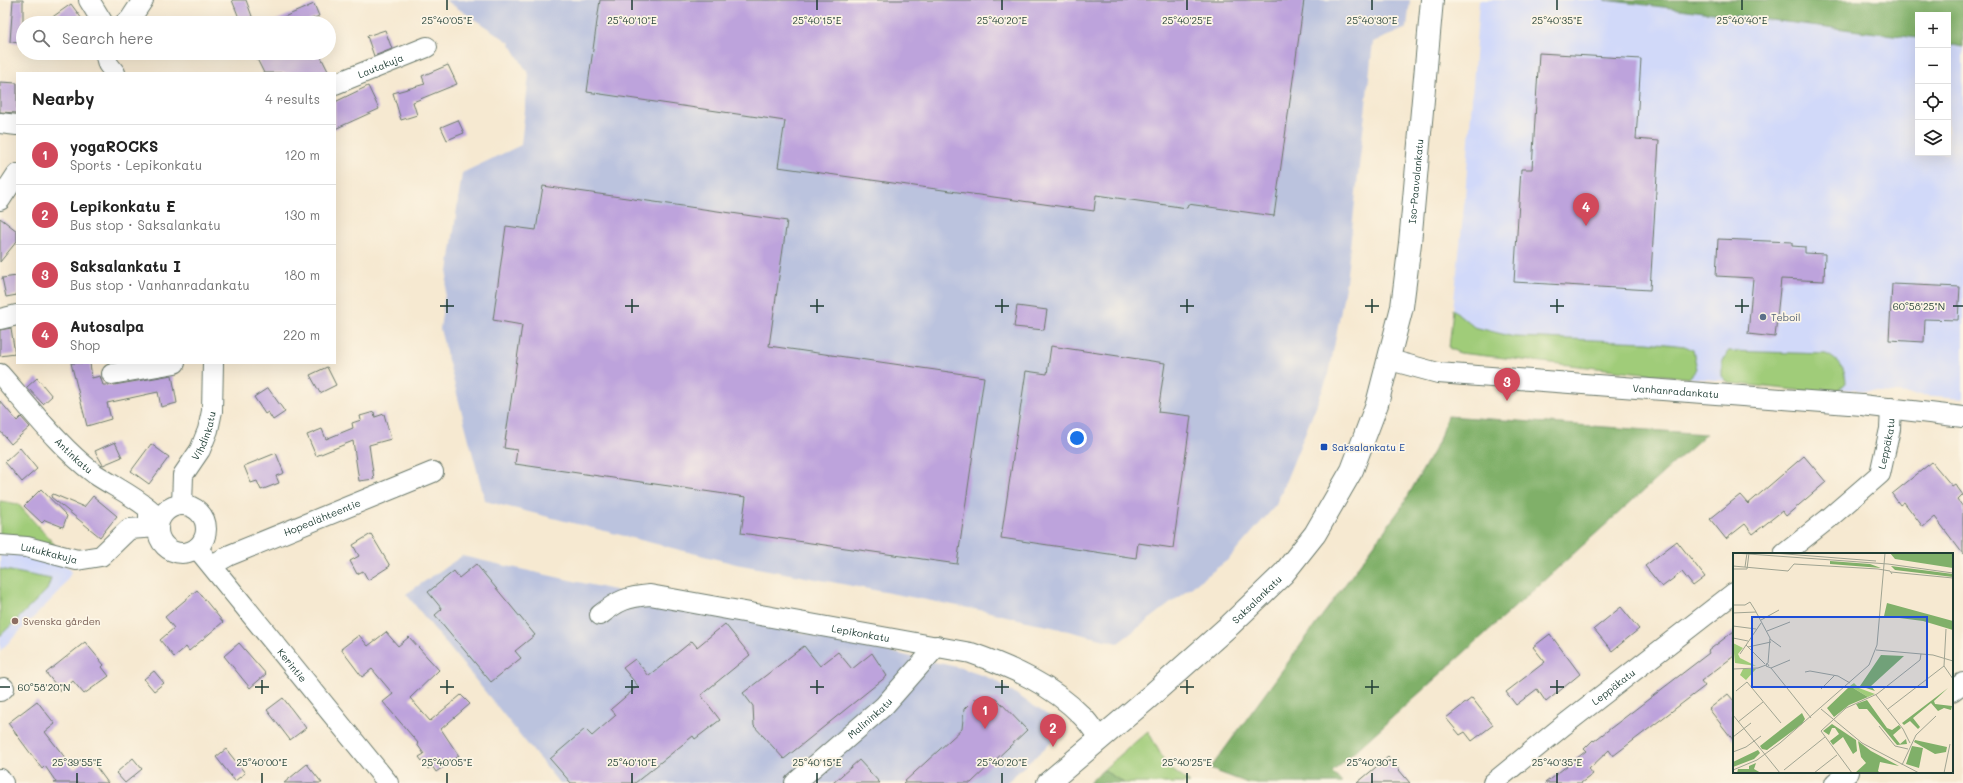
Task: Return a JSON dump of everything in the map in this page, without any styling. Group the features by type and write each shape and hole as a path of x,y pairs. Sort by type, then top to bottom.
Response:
{"main road":[{"name":"Iso-Paavolankatu","path":"1390,360 1402,307 1410,243 1432,0"},
{"name":"Saksalankatu","path":"1048,783 1230,626 1284,573 1315,534 1352,470 1377,404 1390,360"}],"street":[{"path":"89,0 99,16"},
{"path":"132,16 143,0"},
{"name":"Lautakuja","path":"336,84 427,48"},
{"path":"0,123 16,125"},
{"path":"0,200 16,176"},
{"path":"0,319 16,315"},
{"name":"Vanhanradankatu","path":"1390,360 1438,372 1891,408 1963,417"},
{"path":"112,374 169,364"},
{"name":"Vihdinkatu","path":"182,505 183,475 200,450 208,430 212,411 213,364"},
{"name":"Antinkatu","path":"0,374 60,442 83,463 95,473 149,509 154,527"},
{"name":"Leppäkatu","path":"1785,553 1828,519 1880,474 1890,429 1891,408"},
{"name":"Hopealähteentie","path":"212,565 230,555 432,472"},
{"path":"182,505 196,509 204,519 205,534 197,548 184,553 169,549 160,539 154,527 162,514 170,508 182,505"},
{"name":"Lutukkakuja","path":"0,545 27,547 77,560 101,556 129,529 154,527"},
{"name":"Kerintie","path":"197,548 388,783"},
{"name":"Leppäkatu","path":"1493,783 1564,725 1733,594"},
{"name":"Lepikonkatu","path":"600,615 617,601 631,597 650,595 971,653 1002,664 1036,681 1082,716 1099,738"},
{"name":"Malininkatu","path":"795,783 884,706 937,646"},
{"path":"1953,690 1963,683"},
{"path":"1835,783 1848,773"},
{"path":"0,779 3,783"}],"shaded area":[{"path":"445,0 1410,0 1407,28 1373,42 1346,282 1329,374 1276,505 1229,559 1118,643 990,612 736,564 485,501 440,329 462,173 521,145 529,75 509,42"},
{"path":"1479,0 1605,0 1915,38 1915,156 1951,156 1951,45 1963,47 1963,398 1689,378 1459,353 1449,348 1465,197"},
{"name":"Svenska gården","path":"32,553 70,568 71,573 60,591 0,651 0,555"},
{"path":"462,556 961,668 995,680 1067,728 1006,783 559,783 406,594"}],"green space":[{"path":"1605,0 1963,0 1963,47 1951,45 1951,12 1915,12 1915,38"},
{"path":"1453,309 1474,327 1514,337 1647,342 1685,346 1693,350 1697,369 1689,378 1459,353 1449,348"},
{"path":"1728,351 1826,354 1838,362 1843,369 1846,383 1835,393 1826,393 1728,383 1722,376 1722,363"},
{"path":"1447,416 1706,434 1332,772 1342,783 1248,783 1210,769 1401,508 1438,443"},
{"path":"0,501 18,504 55,545 0,542"},
{"path":"0,569 51,579 47,590 0,636"},
{"path":"1148,731 1167,766 1190,783 1124,783 1103,770"},
{"path":"1103,770 1124,783 1089,783"}],"building":[{"path":"13,0 23,0 23,16 16,16 16,42 10,42"},
{"path":"232,0 246,0 252,16 238,16"},
{"path":"600,0 1304,0 1274,216 1188,204 1187,208 1096,195 1094,211 778,167 785,121 587,92"},
{"path":"71,4 80,16 54,16"},
{"path":"314,4 319,16 286,16"},
{"path":"385,30 392,49 374,56 367,36"},
{"path":"1539,53 1641,59 1636,139 1659,141 1650,290 1514,282 1521,169 1532,169"},
{"path":"258,60 322,60 328,72 264,72"},
{"path":"448,65 457,84 413,102 417,115 401,120 393,93 425,84 422,76"},
{"path":"0,82 16,83 16,113 0,112"},
{"path":"368,86 379,109 336,129 336,102"},
{"path":"458,120 464,133 447,140 441,127"},
{"path":"543,186 787,221 769,346 984,377 957,564 741,533 746,497 515,464 517,450 504,448 522,325 493,320 506,226 536,230"},
{"path":"0,218 16,230 16,242 0,262"},
{"path":"1718,239 1792,242 1792,246 1805,247 1805,253 1825,254 1824,281 1781,279 1775,337 1748,334 1753,278 1716,276"},
{"path":"16,276 16,295 6,297 2,278"},
{"path":"1892,284 1960,287 1958,320 1925,319 1924,342 1889,340"},
{"path":"1017,306 1047,310 1044,330 1014,327"},
{"path":"11,328 15,354 0,356 0,330"},
{"path":"1051,346 1165,363 1158,412 1191,416 1173,548 1138,543 1136,558 1001,538 1026,371 1047,374"},
{"path":"71,364 90,364 92,378 100,376 103,385 114,385 172,375 177,403 161,407 158,392 107,403 111,419 87,426"},
{"path":"327,367 336,385 320,393 310,375"},
{"path":"37,378 52,396 43,404 27,387"},
{"path":"268,388 285,412 273,420 268,412 265,414 254,397"},
{"path":"0,401 17,421 21,417 30,427 11,444 0,431"},
{"path":"374,412 375,417 384,414 391,439 369,445 374,479 359,481 353,441 316,456 307,435 322,429 326,439 353,428 352,423 361,420 360,416"},
{"path":"115,442 122,457 103,465 95,451"},
{"path":"151,444 169,457 149,484 131,471"},
{"path":"20,448 37,469 22,482 5,462"},
{"path":"276,453 284,473 276,476 279,483 261,490 257,481 251,483 244,466"},
{"path":"1804,456 1826,482 1786,516 1782,511 1753,534 1745,524 1726,539 1710,519 1740,495 1748,504"},
{"path":"1932,462 1952,486 1955,484 1963,495 1958,500 1963,507 1963,554 1935,517 1923,527 1904,502 1900,505 1892,494"},
{"path":"41,489 67,516 63,527 45,520 42,523 24,506"},
{"path":"53,494 84,507 93,496 117,516 100,537 51,497"},
{"path":"371,534 390,566 368,580 363,571 357,574 350,561 359,556 353,545"},
{"path":"1677,541 1705,577 1693,586 1682,572 1662,587 1645,566"},
{"path":"476,564 535,635 515,651 521,658 491,682 435,615 442,609 428,592 454,571 459,578"},
{"path":"197,590 223,622 189,651 186,647 174,657 160,640 174,628 165,617"},
{"path":"1621,607 1639,629 1612,651 1594,629"},
{"path":"725,624 750,655 701,695 720,720 695,739 693,736 635,783 571,783 550,759 585,729 592,736 616,715 611,709 638,686 623,668 635,659 649,676 692,641 697,647"},
{"path":"386,632 398,646 409,637 439,670 410,698 430,721 461,695 470,704 441,729 459,756 436,772 432,766 428,769 419,757 424,754 417,744 418,743 383,702 393,694 372,669 362,677 341,649 359,635 368,646"},
{"path":"1733,632 1733,657 1701,681 1705,686 1613,756 1609,750 1589,769 1593,774 1581,783 1545,783 1586,751 1584,749 1593,740 1594,741 1709,653 1708,651"},
{"path":"1550,634 1580,674 1546,702 1537,689 1516,705 1506,692 1545,662 1533,647"},
{"path":"85,642 104,665 102,667 109,676 84,694 73,681 61,691 46,673"},
{"path":"239,643 266,674 250,688 224,656"},
{"path":"804,646 820,666 838,652 852,669 872,653 887,676 784,759 754,726 753,706 743,693"},
{"path":"154,671 164,683 154,691 144,679"},
{"path":"1728,694 1733,700 1733,740 1709,709"},
{"path":"283,698 306,728 290,740 267,710"},
{"path":"1472,698 1493,725 1472,741 1465,732 1460,735 1446,718"},
{"path":"974,699 997,699 1027,730 971,783 903,783 962,729 964,709"},
{"path":"37,701 55,724 45,732 74,769 89,757 108,783 54,783 56,782 45,766 42,769 8,723"},
{"path":"226,749 245,773 235,781 216,757"},
{"path":"1388,757 1410,783 1357,783"},
{"path":"133,758 142,769 125,783 116,773"},
{"path":"859,760 880,783 833,783"},
{"path":"307,764 322,783 284,783"}],"place":[{"name":"Autosalpa","path":"1586,226"},
{"name":"Teboil","path":"1763,317"},
{"name":"Saksalankatu I","path":"1507,401"},
{"name":"Saksalankatu E","path":"1324,447"},
{"name":"Svenska gården","path":"15,621"},
{"name":"yogaROCKS","path":"985,729"},
{"name":"Lepikonkatu E","path":"1053,747"}]}
